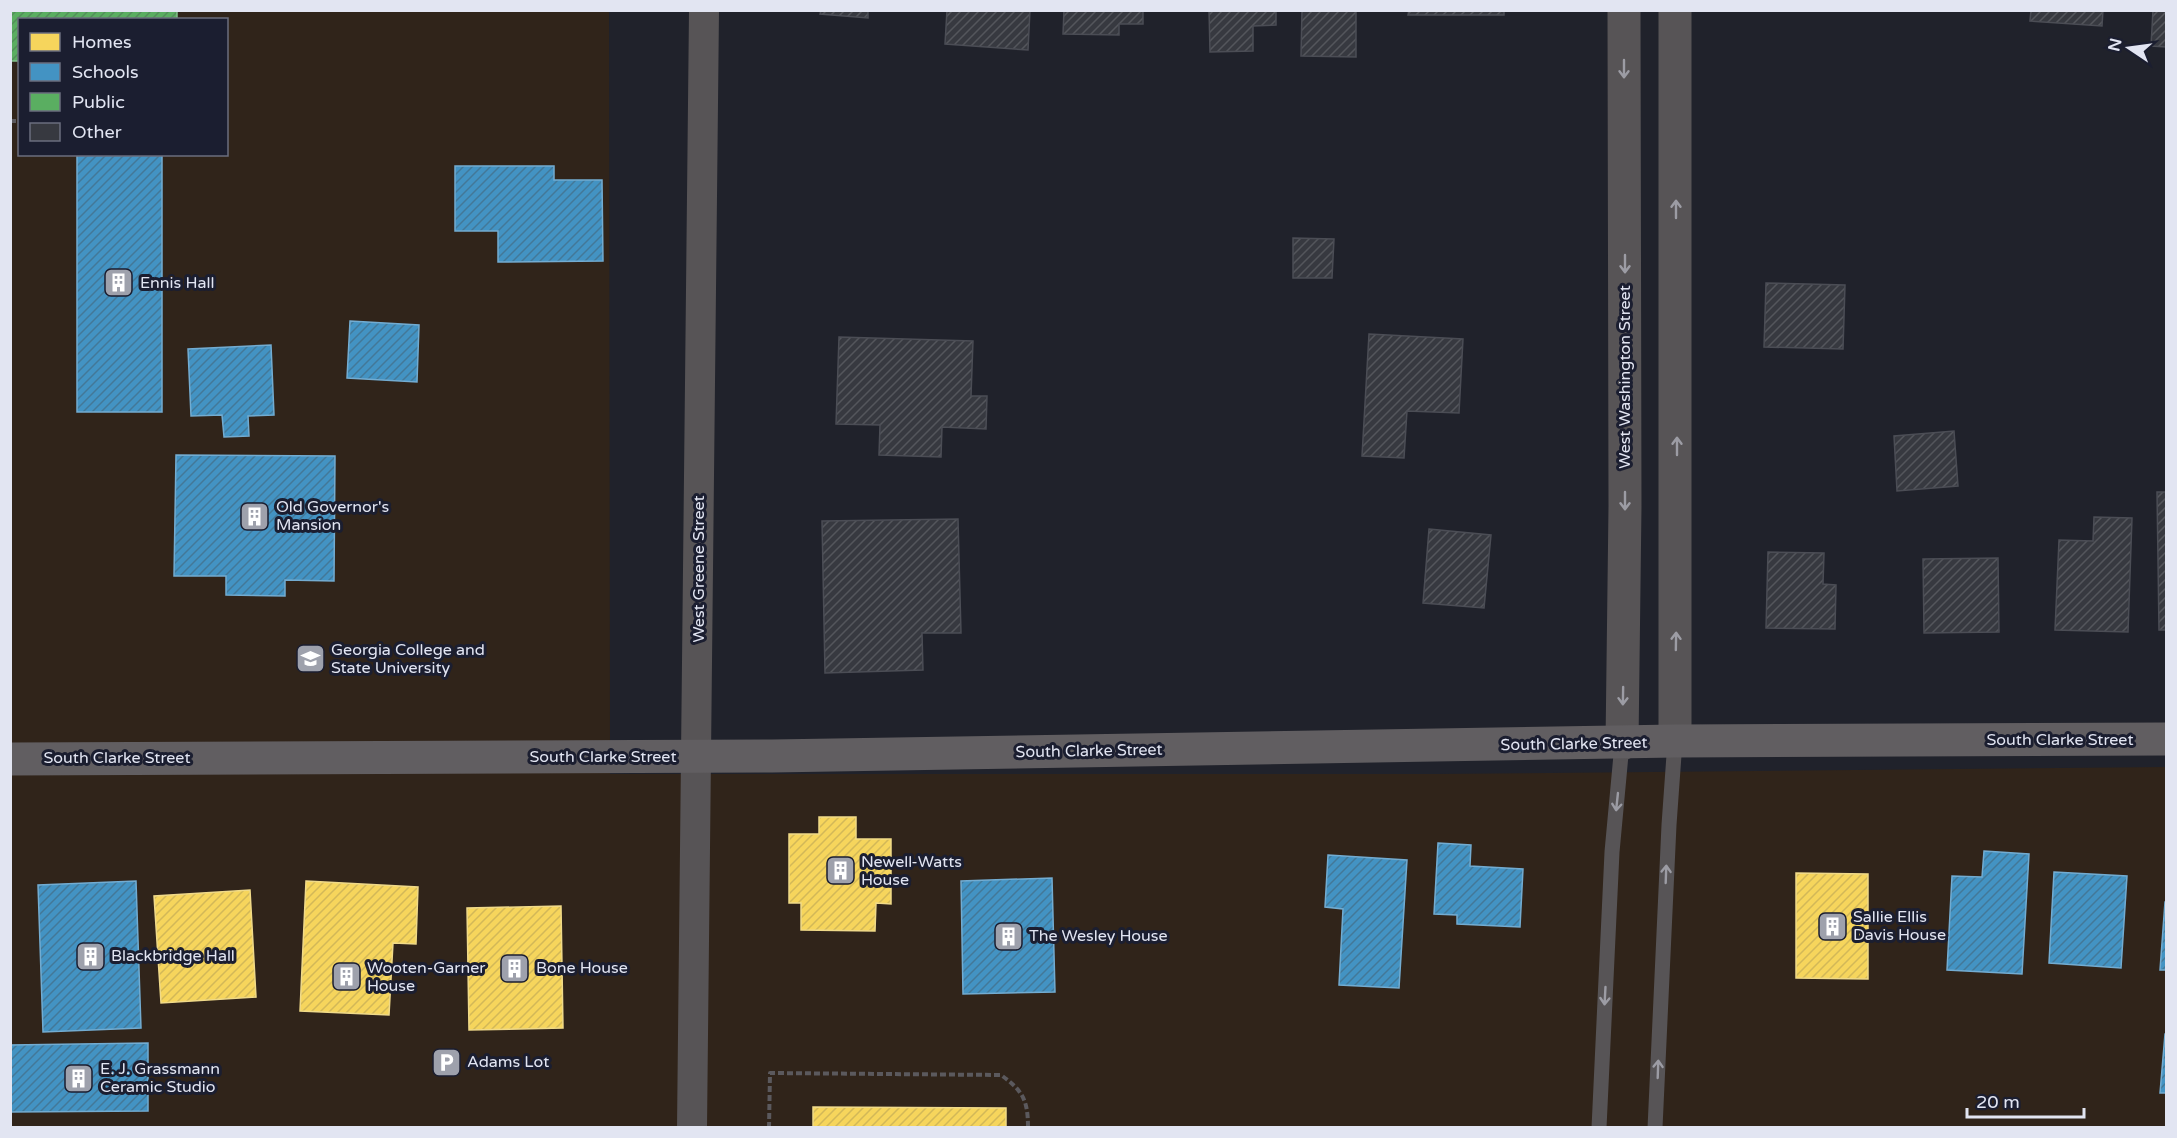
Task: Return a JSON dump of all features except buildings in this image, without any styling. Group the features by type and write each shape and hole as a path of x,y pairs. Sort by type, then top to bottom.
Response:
{"main road":[{"name":"South Clarke Street","path":"10,759 697,756 1622,744 1675,741 2166,739"}],"street":[{"name":"West Greene Street","path":"692,1128 704,10"},
{"name":"West Washington Street","path":"1622,744 1625,506 1624,10"},
{"path":"1675,10 1675,741"}],"lane":[{"path":"1655,1128 1668,836 1675,741"},
{"path":"1599,1128 1612,852 1622,744"}],"path":[{"path":"769,1128 770,1073 1000,1075 1016,1086 1028,1105 1028,1128"}],"shaded area":[{"name":"Georgia College and State University","path":"10,11 609,11 610,774 1437,774 2166,767 2166,1127 11,1127"}],"place":[{"name":"Ennis Hall","path":"119,283"},
{"name":"Old Governor's Mansion","path":"255,516"},
{"name":"Georgia College and State University","path":"310,659"},
{"name":"Newell-Watts House","path":"840,871"},
{"name":"Sallie Ellis Davis House","path":"1832,926"},
{"name":"The Wesley House","path":"1008,936"},
{"name":"Blackbridge Hall","path":"90,956"},
{"name":"Bone House","path":"515,968"},
{"name":"Wooten-Garner House","path":"346,977"},
{"name":"Adams Lot","path":"446,1062"},
{"name":"E. J. Grassmann Ceramic Studio","path":"79,1078"}]}
